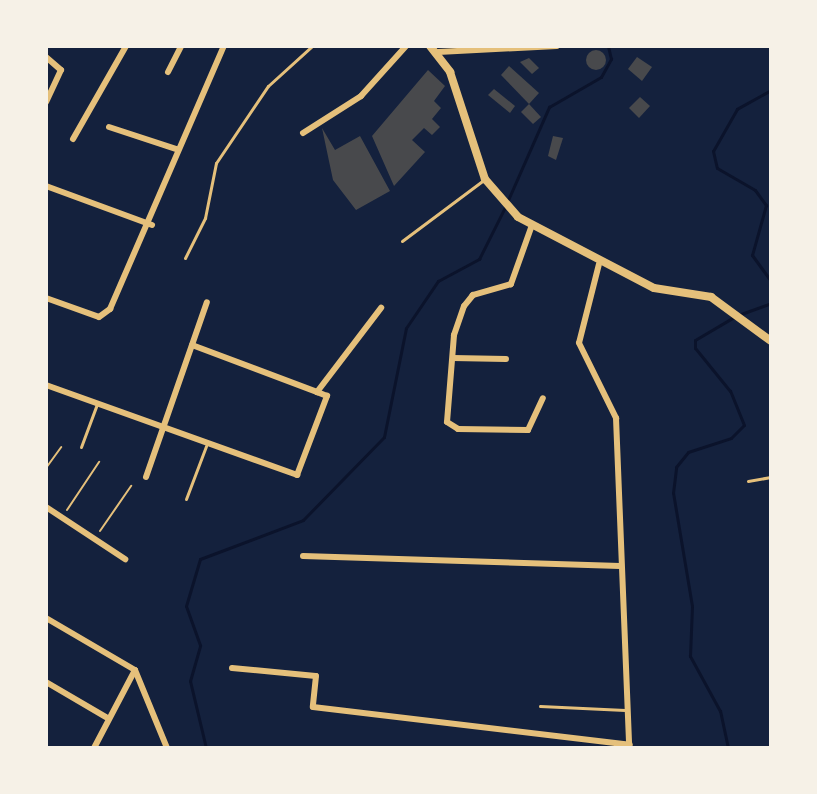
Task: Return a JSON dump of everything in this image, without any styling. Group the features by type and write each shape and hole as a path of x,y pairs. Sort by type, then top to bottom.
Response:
{"main road":[{"path":"430,46 438,52 485,179 500,201 518,217 599,264 654,288 711,297 771,341"}],"street":[{"path":"73,139 126,46"},
{"path":"168,72 181,46"},
{"path":"46,298 105,315 152,225 176,149 224,46"},
{"path":"303,133 361,96 406,46"},
{"path":"438,52 557,46"},
{"path":"46,57 61,70 46,102"},
{"path":"109,127 176,149"},
{"path":"46,186 152,225"},
{"path":"532,225 511,284 467,300 453,358 446,416 452,428 528,430 543,398"},
{"path":"232,668 316,676 313,707 630,746 616,418 579,343 599,264"},
{"path":"146,477 207,302"},
{"path":"317,392 381,308"},
{"path":"46,385 206,446 297,475 327,396 192,345"},
{"path":"453,358 506,359"},
{"path":"46,507 125,559"},
{"path":"303,556 620,566"},
{"path":"46,618 135,670 167,748"},
{"path":"94,748 106,717 135,670"},
{"path":"46,682 106,717"}],"lane":[{"path":"185,258 205,218 216,163 268,86 312,46"},
{"path":"402,241 485,179"},
{"path":"81,447 97,404"},
{"path":"186,499 206,446"},
{"path":"748,481 771,477"},
{"path":"540,706 629,711"}],"path":[{"path":"46,468 61,447"},
{"path":"62,517 99,462"},
{"path":"95,539 131,486"}],"building":[{"path":"596,50 603,53 606,60 603,67 596,70 589,67 586,60 589,53"},
{"path":"637,57 652,67 642,81 628,69"},
{"path":"529,58 539,68 532,74 520,62"},
{"path":"509,66 539,93 529,104 501,75"},
{"path":"428,70 445,86 434,101 441,108 432,119 440,127 432,135 424,128 412,140 425,152 394,186 372,136"},
{"path":"494,89 515,106 510,113 488,95"},
{"path":"640,97 650,106 639,118 629,108"},
{"path":"529,104 541,117 533,124 521,112"},
{"path":"322,128 335,150 360,136 390,191 356,210 333,180"},
{"path":"553,136 563,138 556,160 548,156"}],"waterway":[{"path":"508,200 549,107 601,77 611,59 608,46"},
{"path":"771,90 737,109 713,151 717,168 755,190 766,205 752,255 771,281"},
{"path":"206,748 190,681 200,645 186,606 200,559 303,520 384,437 406,328 438,281 479,259 505,207"},
{"path":"741,314 771,303"},
{"path":"728,748 720,711 690,656 692,606 673,493 676,467 688,452 731,438 744,425 730,391 695,348 695,340 734,317"}]}
